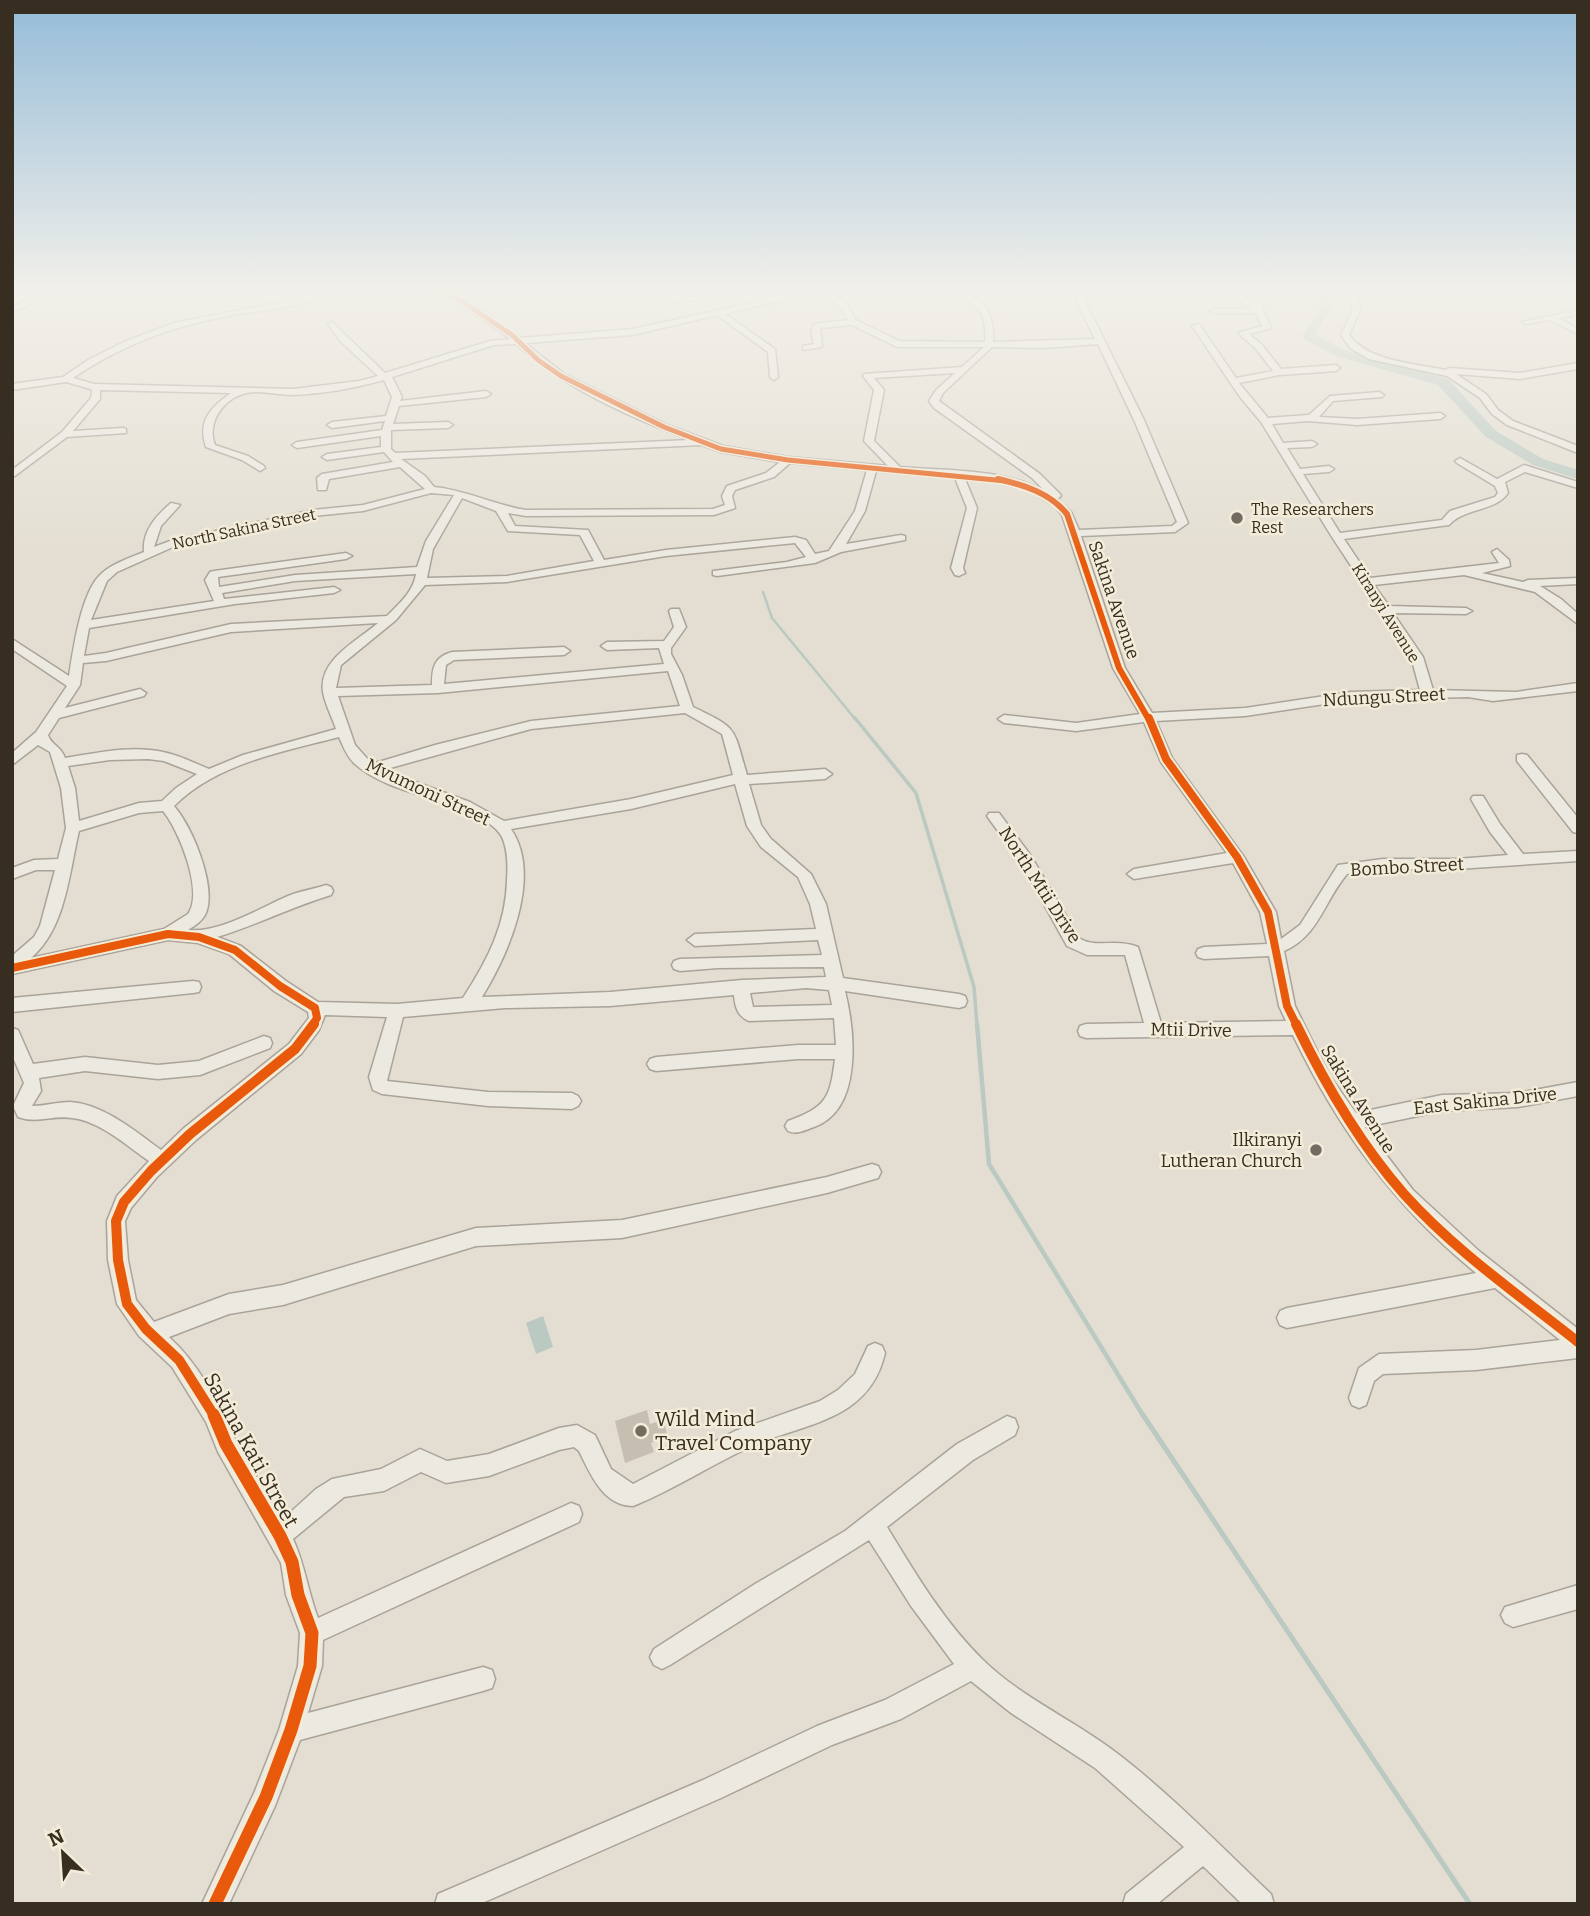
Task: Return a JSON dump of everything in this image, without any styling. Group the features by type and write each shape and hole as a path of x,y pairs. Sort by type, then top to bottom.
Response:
{"street":[{"path":"12,387 43,382"},
{"path":"78,382 94,387 241,391 317,390 364,382"},
{"path":"391,382 396,404 388,426 389,452 400,464 422,477 431,490"},
{"path":"574,382 664,427 721,449 788,460 1016,483 1032,488 1059,504"},
{"path":"872,382 879,390 869,441 899,472"},
{"name":"Sakina Avenue","path":"951,382 935,397 937,406 1036,476 1056,497 1067,514 1119,668 1148,717 1166,759 1237,858 1268,912 1282,988 1296,1028 1323,1080 1385,1171 1406,1196 1497,1279 1578,1342"},
{"path":"1074,533 1175,529 1183,523 1121,382"},
{"name":"Kiranyi Avenue","path":"1236,382 1242,395 1265,421 1337,537 1417,657 1428,695"},
{"path":"1461,382 1483,396 1495,412 1510,423 1562,446 1578,450"},
{"path":"12,475 65,434 95,399 97,392 94,387"},
{"path":"241,391 214,411 208,419 205,431 211,447 245,458 260,468"},
{"path":"396,404 486,394"},
{"path":"1311,419 1328,405 1329,399 1379,395"},
{"path":"1265,421 1311,419 1357,422 1440,416"},
{"path":"332,425 448,425"},
{"path":"297,445 388,426"},
{"path":"65,434 123,431"},
{"path":"327,457 389,452 704,442"},
{"path":"1562,446 1578,442"},
{"path":"1280,446 1312,444"},
{"name":"North Sakina Street","path":"12,761 41,735 74,685 83,625 102,579 113,570 149,551 194,537 262,526 313,513 362,508 431,490 460,494 500,509 526,513 722,511 731,506 727,496 731,488 771,475 788,460"},
{"path":"1337,537 1445,523 1460,510 1499,499 1503,493 1499,484 1460,461"},
{"path":"322,488 322,478 326,476 400,464"},
{"path":"1499,484 1507,475 1524,468 1578,485"},
{"path":"838,549 860,512 872,469"},
{"path":"1296,472 1329,469"},
{"path":"959,476 972,509 962,532 964,547 957,568 959,573"},
{"path":"460,494 427,550 421,576 390,619 336,663 331,672 330,692 439,689 670,667"},
{"path":"149,551 152,531 158,520 175,505"},
{"path":"500,509 512,528 584,532 601,564"},
{"path":"718,573 815,560 838,549 901,538"},
{"path":"215,590 295,578 421,576 507,579 666,553 795,540 802,542 804,549 815,560"},
{"path":"1367,582 1504,566 1505,562 1497,552"},
{"path":"220,603 211,580 214,574 346,556"},
{"path":"1464,572 1503,583 1578,581"},
{"path":"1522,584 1548,594 1578,621"},
{"path":"83,625 220,603 334,590"},
{"path":"194,608 209,631"},
{"path":"1385,609 1466,611"},
{"path":"675,611 680,627 668,644 665,654 687,709"},
{"path":"78,660 128,652 209,631 390,619"},
{"path":"12,643 74,685"},
{"path":"607,646 668,644"},
{"path":"439,689 439,664 443,659 452,656 564,651"},
{"name":"Ndungu Street","path":"1004,719 1076,727 1148,717 1245,712 1351,696 1468,693 1493,697 1578,687"},
{"name":"Mvumoni Street","path":"330,692 343,731 359,760 480,811 501,826 512,844 516,861 513,894 501,947 469,1003"},
{"path":"55,715 140,693"},
{"path":"373,768 531,725 687,709 726,729 760,836 804,874 823,919 842,1011 845,1044 840,1087 818,1118 794,1126"},
{"path":"73,828 139,808 166,806 179,792 208,773 343,731"},
{"path":"12,967 44,934 73,828 68,788 56,750 44,743 41,735"},
{"path":"60,762 114,754 140,754 163,756 208,773"},
{"path":"1522,758 1578,828"},
{"path":"501,826 631,804 740,779 825,774"},
{"path":"1478,799 1495,828 1519,859"},
{"path":"166,806 188,840 200,898 199,912 194,919 168,934"},
{"name":"North Mtii Drive","path":"994,816 1026,860 1073,942 1085,950 1121,946 1132,951 1154,1028"},
{"name":"Bombo Street","path":"1277,950 1298,937 1308,926 1343,869 1383,864 1457,864 1578,856"},
{"path":"1134,874 1237,858"},
{"path":"13,872 34,865 65,864"},
{"path":"199,937 249,921 296,899 326,891"},
{"path":"12,967 168,934 199,937 235,950 280,986 315,1008 397,1011 469,1003 610,999 784,982 835,983 959,1001"},
{"path":"695,940 825,934"},
{"path":"1204,953 1277,950"},
{"path":"680,965 830,961"},
{"path":"742,986 743,1007 749,1014 842,1011"},
{"path":"12,1005 193,987"},
{"name":"Sakina Kati Street","path":"215,1904 266,1797 291,1730 310,1666 312,1633 298,1595 292,1562 280,1536 226,1444 214,1415 179,1360 127,1304 118,1260 116,1221 124,1202 190,1134 295,1049 317,1018 315,1008"},
{"path":"397,1011 378,1077 379,1084 387,1089 488,1099 572,1101"},
{"name":"Mtii Drive","path":"1086,1031 1154,1028 1236,1031 1296,1028"},
{"path":"12,1035 33,1083 22,1106 24,1112 71,1109 82,1112 131,1137 162,1161"},
{"path":"30,1072 77,1064 158,1072 200,1068 264,1043"},
{"path":"656,1064 798,1052 843,1052"},
{"name":"East Sakina Drive","path":"1351,1122 1441,1103 1518,1100 1578,1089"},
{"path":"152,1333 229,1304 283,1296 466,1240 494,1234 622,1229 827,1185 872,1172"},
{"path":"1287,1318 1497,1279"},
{"path":"1359,1398 1366,1375 1379,1364 1476,1360 1578,1348"},
{"path":"280,1536 324,1497 340,1487 384,1480 420,1460 446,1472 489,1465 559,1439 577,1436 587,1443 603,1477 626,1495 633,1495 769,1427 814,1415 838,1402 862,1383 872,1369 875,1353"},
{"path":"662,1657 762,1592 853,1539 965,1452 1007,1427"},
{"path":"312,1633 523,1539 571,1514"},
{"path":"872,1524 910,1585 973,1667 997,1689 1105,1760 1205,1847 1261,1904"},
{"path":"1513,1615 1578,1597"},
{"path":"448,1904 712,1789 826,1735 892,1710 973,1667"},
{"path":"291,1730 483,1679"},
{"path":"1136,1904 1205,1847"}],"shaded area":[{"path":"543,1316 553,1347 536,1354 526,1323"}],"building":[{"name":"Wild Mind Travel Company","path":"647,1410 650,1424 663,1420 668,1437 651,1443 654,1452 625,1463 615,1421"}],"waterway":[{"path":"1443,382 1491,434 1538,462 1578,475"},
{"path":"763,592 772,618 856,720"},
{"path":"855,718 916,793 974,987 977,1026"},
{"path":"977,1024 989,1164 1144,1417"},
{"path":"1143,1415 1470,1904"}],"cycle path":[{"path":"574,382 664,427 721,449 788,460 997,479 1032,488 1059,504 1067,514 1075,533 1119,668 1148,717 1166,759 1237,857 1268,912 1287,1006 1323,1080 1385,1171 1406,1196 1472,1257 1578,1342"},
{"path":"12,968 168,934 199,937 235,950 280,986 315,1008 317,1018 295,1049 190,1134 151,1171 124,1202 116,1221 118,1260 127,1304 146,1329 179,1360 214,1415 226,1444 280,1536 292,1562 298,1595 312,1633 310,1666 291,1730 266,1797 215,1904"}],"place":[{"name":"The Researchers Rest","path":"1237,518"},
{"name":"Ilkiranyi Lutheran Church","path":"1316,1150"},
{"name":"Wild Mind Travel Company","path":"641,1431"}]}
